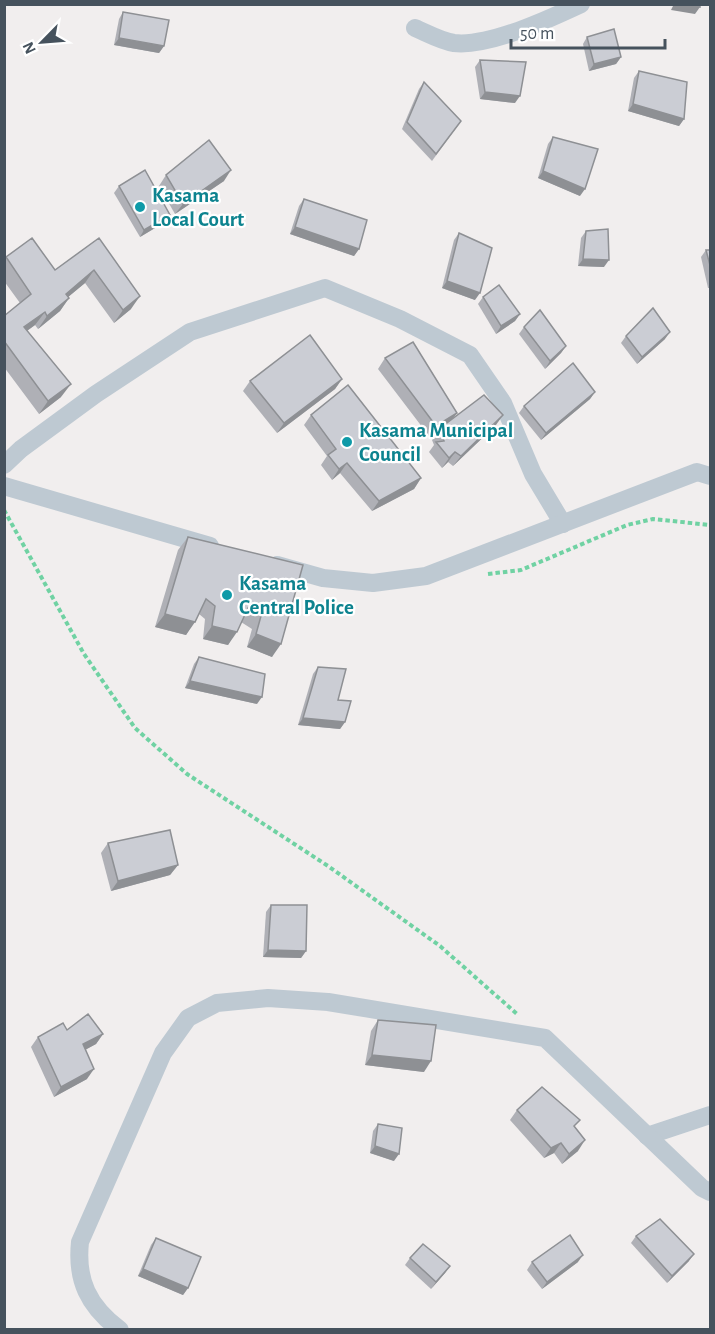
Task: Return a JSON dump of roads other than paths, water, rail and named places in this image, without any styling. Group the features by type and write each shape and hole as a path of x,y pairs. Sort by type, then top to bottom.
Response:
{"street":[{"path":"415,28 451,43 471,44 541,23 581,4"},
{"path":"4,465 21,449 96,394 190,332 325,288 400,319 470,355 503,403 533,474 563,524"},
{"path":"256,559 323,578 374,584 426,576 706,472"},
{"path":"4,486 225,550"},
{"path":"120,1329 110,1322 84,1290 78,1265 80,1242 163,1053 188,1018 217,1003 268,998 328,1002 545,1038 647,1136 711,1192"},
{"path":"647,1136 711,1115"}],"place":[{"name":"Kasama Local Court","path":"140,207"},
{"name":"Kasama Municipal Council","path":"347,442"},
{"name":"Kasama Central Police","path":"227,595"}]}
